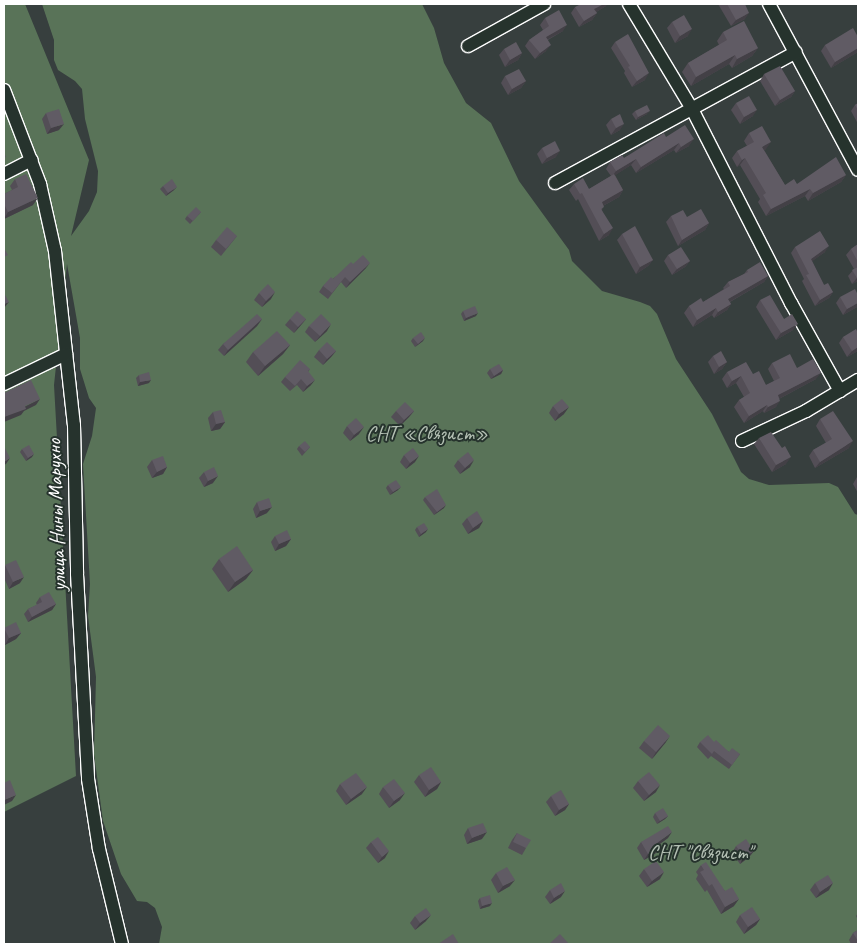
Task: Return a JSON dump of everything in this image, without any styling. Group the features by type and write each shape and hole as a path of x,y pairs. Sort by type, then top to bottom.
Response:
{"street":[{"path":"468,46 544,4"},
{"path":"629,4 692,109 791,303 840,391"},
{"path":"769,4 858,170"},
{"path":"555,182 796,52"},
{"name":"улица Нины Марухно","path":"4,90 32,160 47,210 55,251 74,425 78,584 88,779 99,849 122,944"},
{"path":"4,174 32,160"},
{"path":"4,384 66,354"},
{"path":"742,441 806,411 858,380"}],"green space":[{"path":"4,4 25,4 89,160 71,236 89,211 97,192 98,171 85,119 82,89 75,81 58,70 54,60 54,40 42,4 422,4 434,28 444,63 466,103 491,123 519,181 569,250 572,261 602,291 650,306 657,314 676,359 712,414 741,472 749,479 769,485 829,483 838,487 855,514 858,515 858,944 159,944 162,927 155,908 147,902 137,901 121,874 103,821 94,754 96,677 88,616 90,584 83,464 92,436 96,408 89,398 80,369 80,338 67,264 54,385 76,776 4,812"}],"building":[{"path":"581,4 604,4 594,9 597,13 584,21 575,7"},
{"path":"727,4 745,4 749,13 736,20"},
{"path":"559,10 567,25 546,37 551,45 540,53 529,40 549,26 545,18"},
{"path":"684,15 692,29 680,36 672,22"},
{"path":"744,21 758,48 737,59 735,55 696,77 688,63 727,40 723,32"},
{"path":"853,28 858,37 858,48 835,62 825,45"},
{"path":"628,34 649,73 637,81 615,42"},
{"path":"516,42 522,53 510,60 504,49"},
{"path":"780,66 795,91 780,100 764,74"},
{"path":"519,69 526,81 512,89 505,76"},
{"path":"749,96 757,110 744,117 736,103"},
{"path":"647,105 650,111 638,117 635,111"},
{"path":"59,109 64,124 51,128 46,113"},
{"path":"620,114 624,124 616,128 611,119"},
{"path":"685,125 694,139 681,147 679,143 641,167 636,159 616,171 610,162 622,155 624,158 664,133 666,137"},
{"path":"762,126 771,142 762,147 785,185 794,179 797,184 836,157 846,175 813,193 810,189 771,209 763,195 766,193 745,158 742,160 737,151 754,142 749,133"},
{"path":"555,141 560,151 547,158 542,148"},
{"path":"26,174 38,198 8,212 4,204 4,194 18,187 15,179"},
{"path":"614,174 623,190 602,202 604,207 601,209 613,228 604,234 582,193 580,194 574,184 583,178 589,189"},
{"path":"172,179 177,187 168,193 163,186"},
{"path":"196,207 201,212 193,221 187,216"},
{"path":"701,209 709,223 682,240 671,216 683,210 687,217"},
{"path":"635,226 653,260 640,267 622,234"},
{"path":"227,227 237,236 226,249 216,240"},
{"path":"820,231 829,246 811,259 824,285 828,283 833,292 820,300 806,275 809,274 795,247"},
{"path":"858,244 858,262 851,249"},
{"path":"681,247 690,261 677,269 668,255"},
{"path":"4,248 8,255 4,257"},
{"path":"363,255 370,263 350,282 345,277 332,293 323,286 331,277 333,279 351,262 353,264"},
{"path":"760,262 768,276 728,299 731,304 718,312 716,308 697,320 689,306 701,298 703,302 730,286 728,282 748,272 747,270"},
{"path":"858,267 858,277 857,278 852,270"},
{"path":"268,284 275,292 266,301 259,293"},
{"path":"855,289 858,295 858,303 847,309 840,297"},
{"path":"4,293 9,302 4,304"},
{"path":"770,295 784,319 792,314 798,324 781,333 760,300"},
{"path":"475,306 478,313 466,318 463,311"},
{"path":"297,311 306,319 298,327 290,319"},
{"path":"257,314 262,319 228,350 223,344"},
{"path":"321,314 331,324 320,336 309,326"},
{"path":"856,329 858,333 858,347 852,351 843,337"},
{"path":"277,331 290,345 265,366 253,352"},
{"path":"421,332 425,338 418,344 413,338"},
{"path":"327,342 336,351 327,359 319,350"},
{"path":"721,351 727,362 719,367 713,356"},
{"path":"790,354 797,368 813,359 821,373 778,395 780,401 768,407 767,405 749,416 739,400 750,393 741,376 732,381 727,372 746,362 753,374 759,371 766,385 780,378 772,363"},
{"path":"300,360 310,369 308,371 315,380 307,386 301,379 295,386 285,377"},
{"path":"499,364 503,370 494,376 490,369"},
{"path":"149,372 151,380 140,382 139,375"},
{"path":"31,380 40,399 25,406 26,409 4,417 4,393"},
{"path":"562,399 569,407 559,414 553,406"},
{"path":"405,402 414,411 404,420 396,411"},
{"path":"221,410 225,422 216,424 213,412"},
{"path":"833,411 853,441 820,462 813,450 832,439 820,419"},
{"path":"356,418 364,427 354,435 347,426"},
{"path":"771,432 782,448 785,446 791,457 776,465 759,438"},
{"path":"305,441 310,447 305,452 299,446"},
{"path":"29,445 34,454 28,458 22,449"},
{"path":"4,446 10,458 4,462"},
{"path":"413,448 419,456 410,463 404,455"},
{"path":"468,452 474,460 465,468 458,460"},
{"path":"163,456 167,467 157,472 152,460"},
{"path":"214,467 218,476 208,481 204,472"},
{"path":"396,480 401,487 393,492 388,485"},
{"path":"437,489 446,505 437,512 425,497"},
{"path":"269,498 272,507 260,511 257,502"},
{"path":"477,511 483,521 473,528 467,518"},
{"path":"424,523 428,529 421,534 417,527"},
{"path":"287,530 291,539 279,544 275,536"},
{"path":"237,546 253,570 235,582 219,559"},
{"path":"16,560 24,577 13,582 5,565"},
{"path":"49,592 56,604 32,617 28,609 42,602 40,597"},
{"path":"16,622 21,633 9,638 4,628"},
{"path":"658,725 670,736 656,752 644,741"},
{"path":"708,735 714,742 716,740 729,752 732,748 740,754 732,765 714,751 712,754 700,742"},
{"path":"431,767 441,782 429,790 419,775"},
{"path":"649,772 660,785 649,795 638,781"},
{"path":"356,773 367,787 351,799 340,784"},
{"path":"394,779 405,793 394,801 383,787"},
{"path":"10,780 16,795 4,800 4,783"},
{"path":"561,790 569,804 559,810 551,796"},
{"path":"663,808 668,816 660,821 655,813"},
{"path":"483,823 487,832 472,838 468,828"},
{"path":"668,826 672,832 657,843 660,847 648,854 641,842"},
{"path":"517,833 531,840 526,848 513,842"},
{"path":"378,837 389,851 382,857 371,842"},
{"path":"746,839 754,851 744,857 736,846"},
{"path":"656,861 664,872 652,881 644,869"},
{"path":"706,862 725,891 732,887 739,899 725,907 712,884 709,886 700,872 704,870 701,865"},
{"path":"507,867 515,880 503,886 496,873"},
{"path":"828,875 833,883 820,892 815,883"},
{"path":"561,883 565,891 554,898 550,890"},
{"path":"490,895 492,903 482,906 480,898"},
{"path":"752,907 760,919 748,927 740,915"},
{"path":"426,908 431,915 420,923 415,916"},
{"path":"858,930 858,941 853,933"},
{"path":"453,934 459,944 438,944"},
{"path":"560,934 569,944 549,944"}],"park label":[{"name":"СНТ «Связист»","path":"427,433"},
{"name":"СНТ \"Связист\"","path":"700,852"}]}
